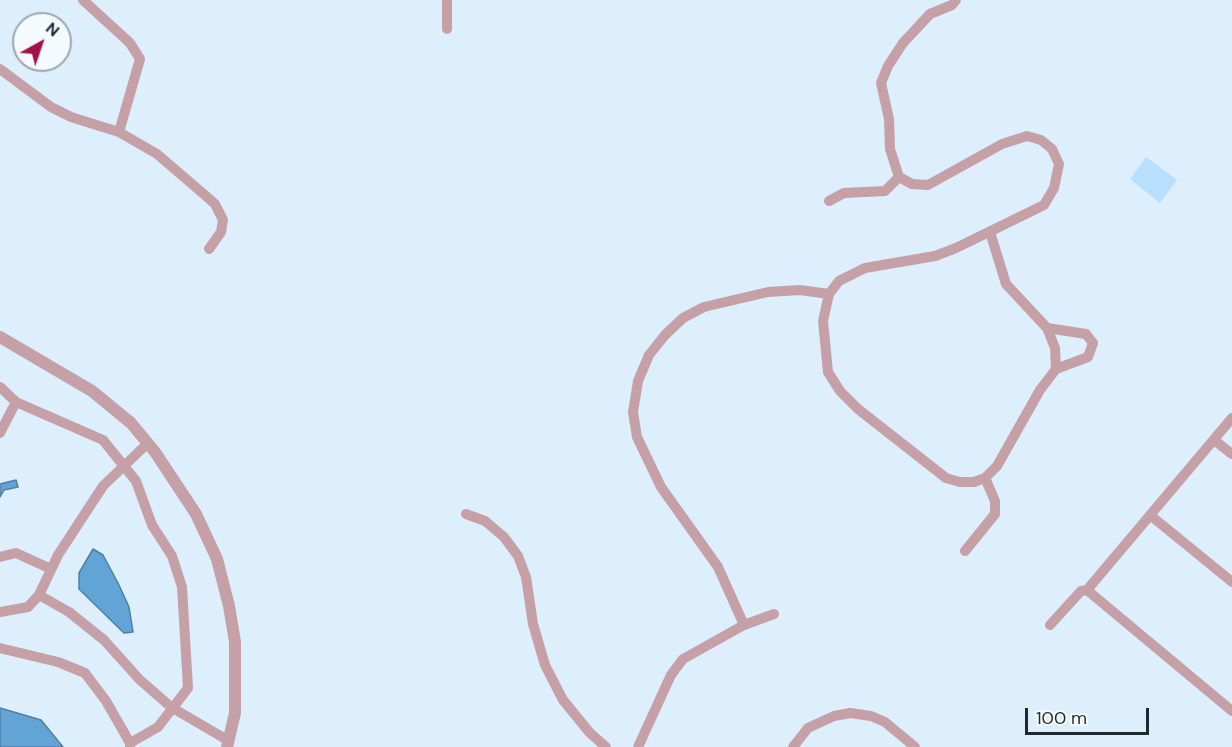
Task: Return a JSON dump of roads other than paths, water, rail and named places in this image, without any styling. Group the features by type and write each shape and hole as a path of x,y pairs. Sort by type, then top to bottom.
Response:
{"street":[{"path":"83,0 130,43 140,59 119,132"},
{"path":"447,0 447,29"},
{"path":"956,0 930,14 903,43 881,83 889,119 890,149 899,177 912,184 928,185 1002,144 1027,136 1041,140 1052,149 1059,164 1049,197 1044,205 934,256 865,268 839,281 829,294 823,321 828,372 840,391 858,409 946,477 960,482 974,482 985,478 997,466 1040,390 1056,369 1088,357 1093,343 1086,334 1047,328"},
{"path":"0,69 51,106 71,117 119,132 157,154 215,204 222,215 223,226 218,239 209,249"},
{"path":"829,201 844,193 885,191 899,177"},
{"path":"990,232 1006,284 1047,328 1055,348 1056,369"},
{"path":"744,625 718,567 661,487 636,437 633,412 638,381 649,355 665,334 683,318 704,307 768,292 800,290 829,294"},
{"path":"0,337 92,391 131,423 148,443 196,514 217,559 230,606 235,642 235,713 228,744 171,707 140,680 104,640 69,612 39,595"},
{"path":"0,387 16,402 103,440 136,481 152,525 172,556 182,587 188,688 171,707 158,727 130,745 106,701 85,674 58,662 0,648"},
{"path":"0,433 16,402"},
{"path":"1050,625 1081,591 1087,590 1232,418"},
{"path":"1214,440 1232,454"},
{"path":"0,612 28,607 39,595 51,569 103,486 148,443"},
{"path":"965,551 995,514 995,501 985,478"},
{"path":"466,514 485,521 504,537 518,556 526,577 533,624 545,665 563,700 590,733 606,747"},
{"path":"1150,516 1232,582"},
{"path":"0,558 15,553 51,569"},
{"path":"1087,590 1232,711"},
{"path":"638,747 671,675 683,659 744,625 774,614"},
{"path":"793,747 808,728 834,716 850,712 871,716 885,722 915,747"}]}
